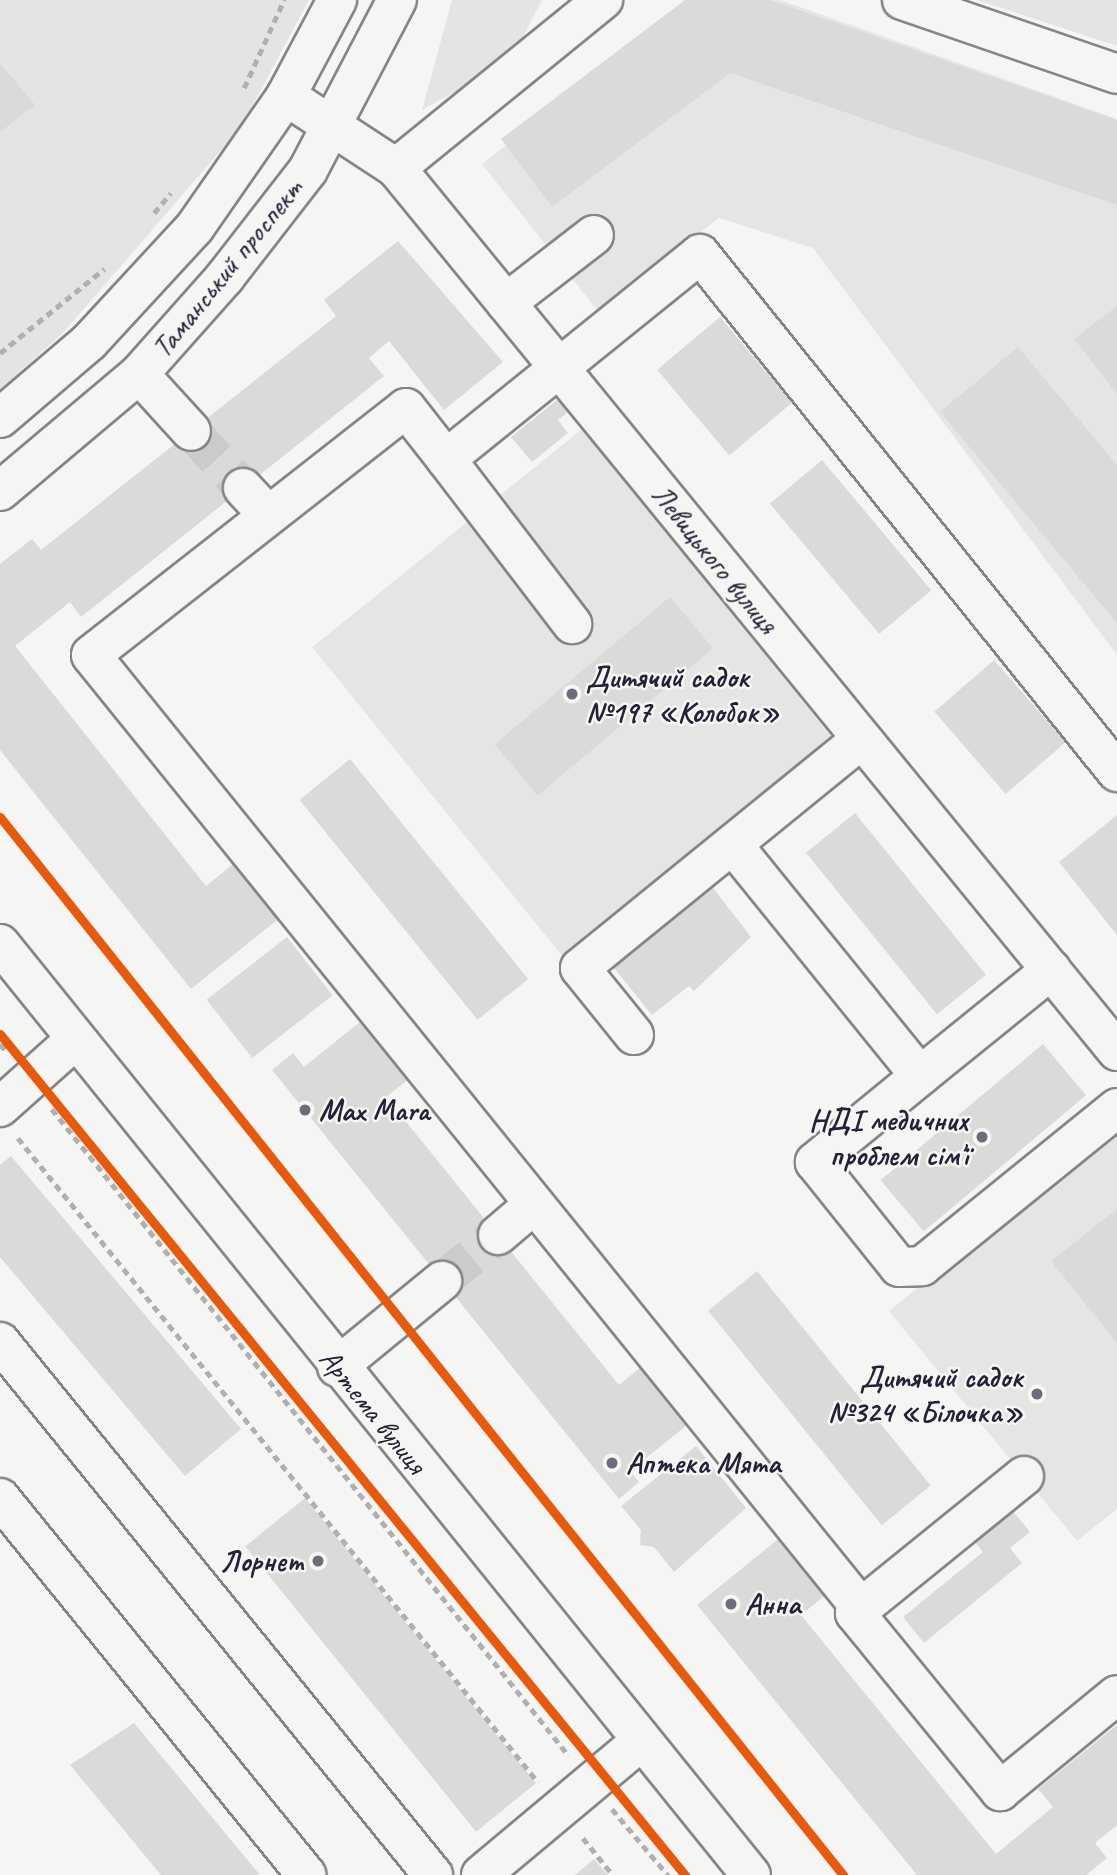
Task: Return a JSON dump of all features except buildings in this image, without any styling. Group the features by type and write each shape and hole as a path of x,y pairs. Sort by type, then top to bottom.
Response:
{"street":[{"name":"Таманський проспект","path":"0,418 143,287 237,173 286,96 337,0"},
{"name":"Таманський проспект","path":"0,491 139,374 233,267 334,127 397,0"},
{"path":"396,168 603,0"},
{"path":"902,0 1117,74"},
{"name":"Левицького вулиця","path":"286,96 396,168 1117,1051"},
{"path":"506,303 594,236"},
{"path":"446,459 700,254 1117,772"},
{"path":"139,374 191,431"},
{"path":"572,624 406,408 91,654 532,1206 861,1608"},
{"path":"243,488 268,515"},
{"path":"634,1035 580,968 862,739"},
{"path":"733,845 920,1076"},
{"name":"Артема вулиця","path":"0,944 337,1367 751,1875"},
{"path":"1051,970 815,1163 899,1267 922,1266 1117,1108"},
{"path":"4,1117 32,1078 75,1040"},
{"path":"498,1235 532,1206"},
{"path":"337,1367 442,1281"},
{"path":"0,1342 433,1875"},
{"path":"1024,1476 855,1613 1000,1791 1117,1695"},
{"path":"0,1498 306,1875"},
{"path":"481,1875 641,1741"}],"path":[{"path":"239,99 284,0"},
{"path":"150,218 176,187"},
{"path":"0,353 114,260"},
{"path":"0,1034 32,1078 596,1779"},
{"path":"0,1044 32,1078 596,1779 668,1875"},
{"path":"4,1117 613,1875"},
{"path":"660,1845 677,1865"}],"shaded area":[{"path":"0,0 309,0 241,127 63,333 0,389"},
{"path":"452,0 542,0 510,62 422,110"},
{"path":"693,0 780,0 1117,119 1117,655 813,248 719,218 597,310 482,164"},
{"path":"977,0 1117,0 1117,46"},
{"name":"Дитячий садок №197 «Колобок»","path":"582,429 836,742 566,961 312,647"},
{"name":"Дитячий садок №324 «Білочка»","path":"1117,1126 1117,1509 1077,1541 889,1311"}],"tunnel":[{"path":"191,431 243,488"},
{"path":"442,1281 498,1235"}],"cycle path":[{"path":"0,817 843,1875"},
{"path":"0,1034 685,1875"}],"place":[{"name":"Дитячий садок №197 «Колобок»","path":"572,694"},
{"name":"Max Mara","path":"305,1110"},
{"name":"НДІ медичних проблем сім'ї","path":"982,1137"},
{"name":"Дитячий садок №324 «Білочка»","path":"1037,1394"},
{"name":"Аптека Мята","path":"612,1463"},
{"name":"Лорнет","path":"318,1561"},
{"name":"Анна","path":"731,1604"}]}
